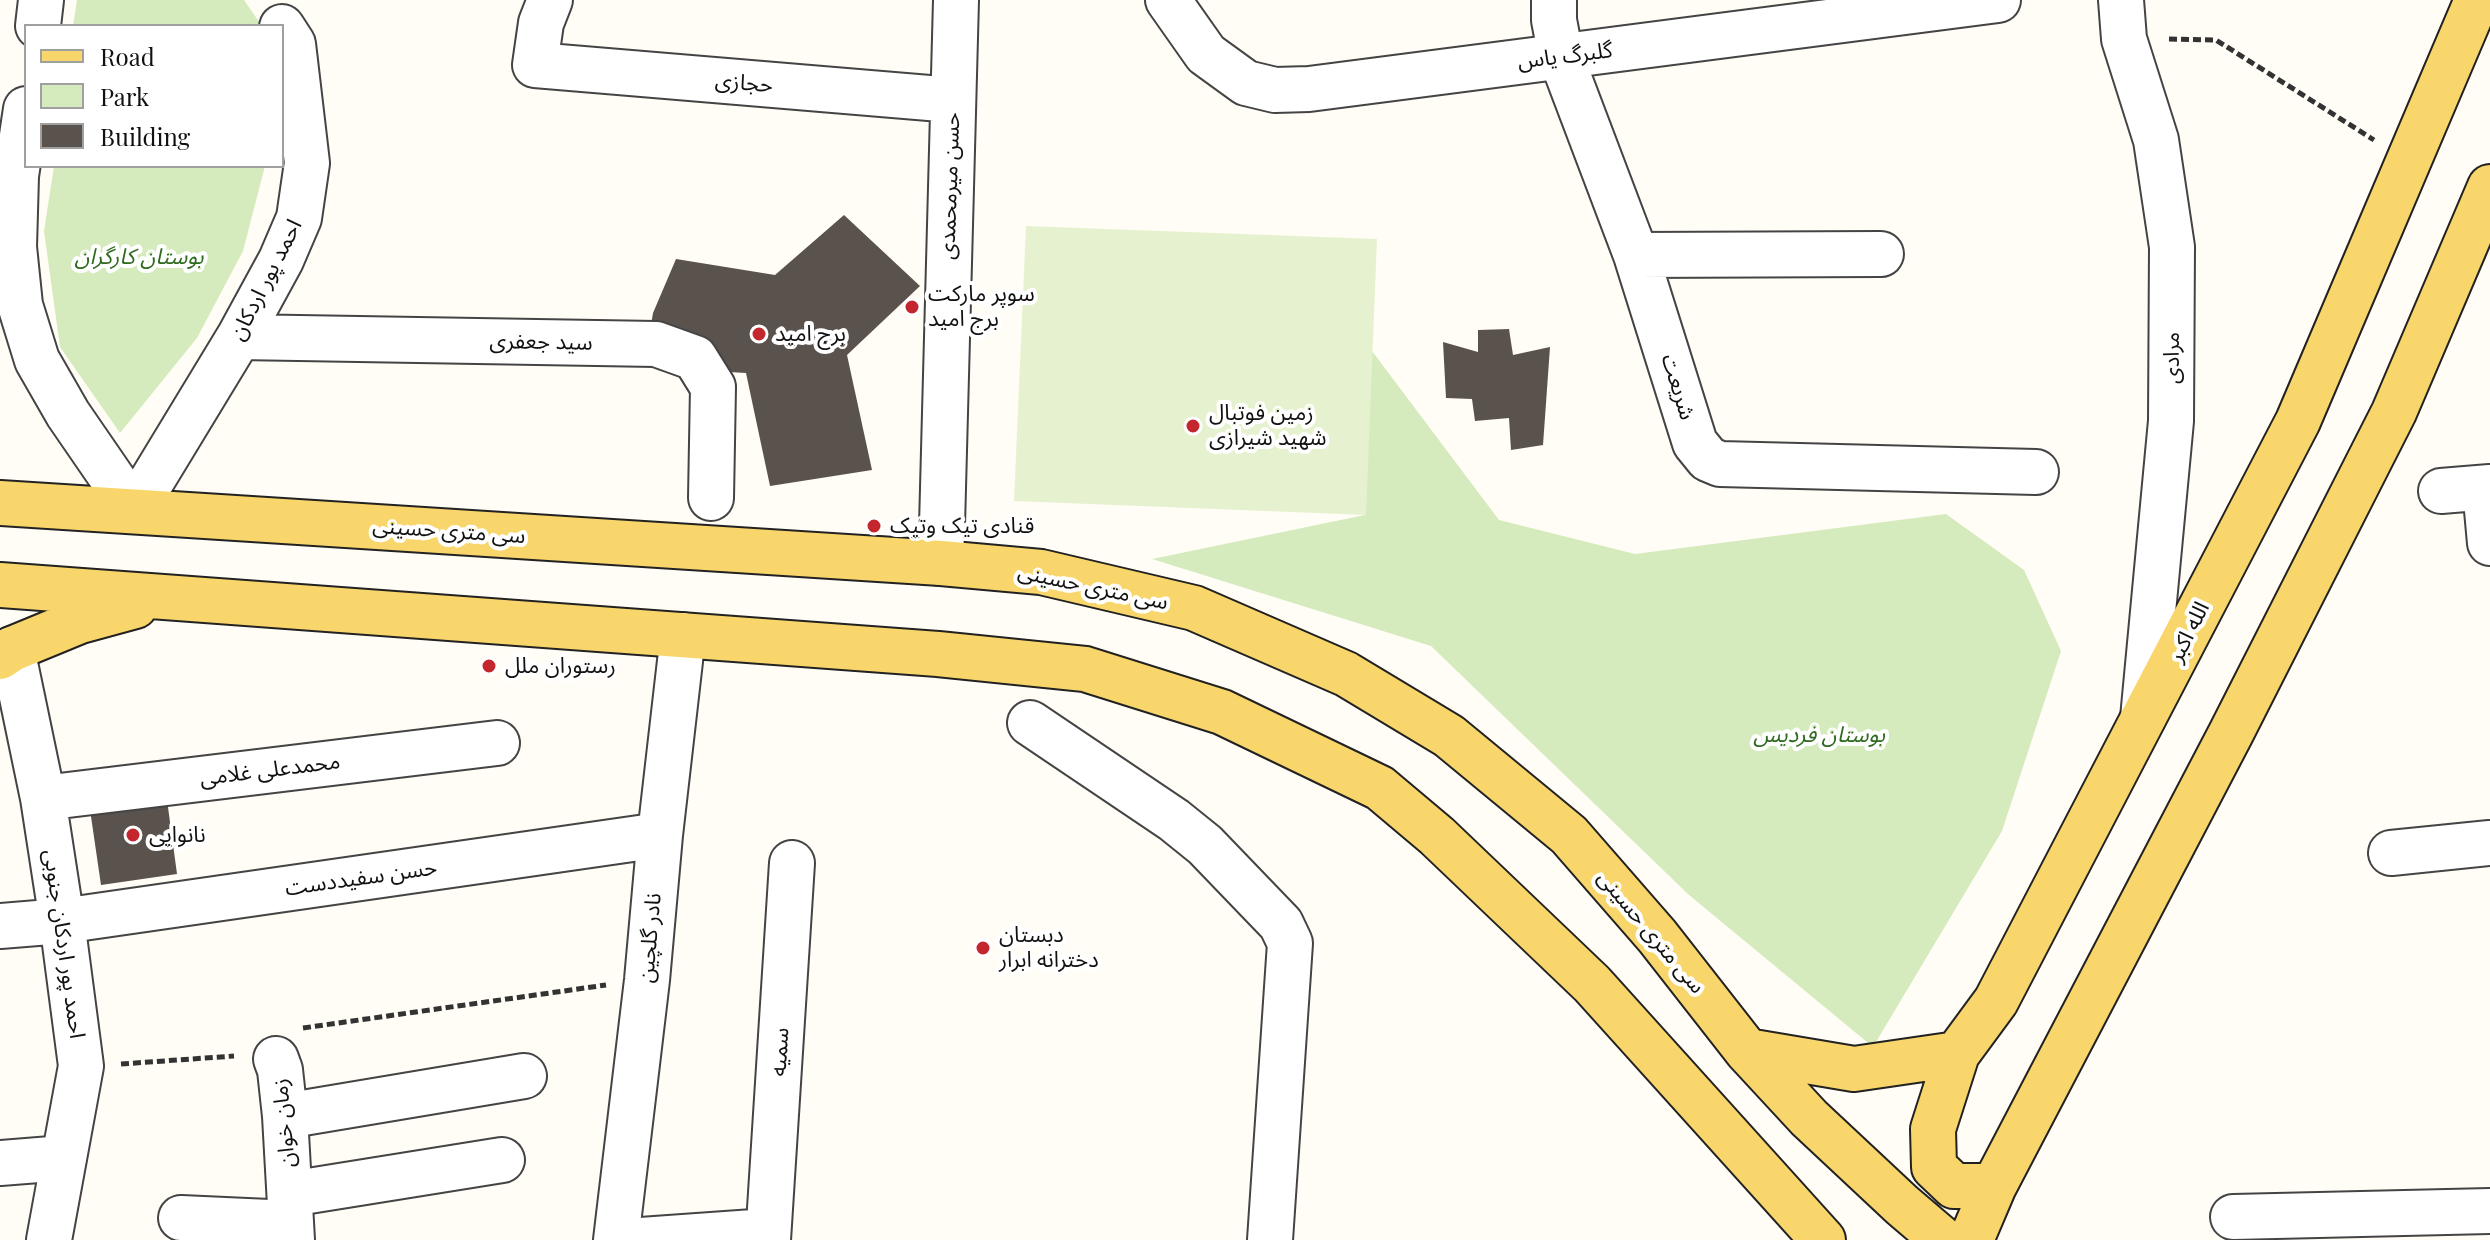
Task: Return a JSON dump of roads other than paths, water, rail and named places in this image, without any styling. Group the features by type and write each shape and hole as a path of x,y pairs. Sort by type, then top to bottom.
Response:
{"main road":[{"name":"الله اکبر","path":"1994,1186 1954,1186 1934,1167 1933,1129 1957,1054 1996,1001 2298,421 2477,0"},
{"path":"1971,1240 1994,1186 2231,733 2394,412 2490,187"},
{"name":"سی متری حسینی","path":"0,503 941,563 1041,572 1194,608 1346,674 1449,736 1569,835 1657,936 1747,1051 1809,1118 1943,1240"},
{"path":"0,585 938,654 1085,669 1222,712 1380,788 1437,836 1592,984 1823,1240"},
{"path":"6,653 80,621 168,597"},
{"path":"1747,1051 1854,1069 1957,1054"}],"street":[{"path":"38,24 41,0"},
{"name":"احمد پور اردکان","path":"265,0 281,24"},
{"name":"حجازی","path":"550,0 541,23 535,65 953,100"},
{"name":"حسن میرمحمدی","path":"941,563 956,0"},
{"name":"گلبرگ یاس","path":"1168,0 1206,54 1246,83 1275,90 1309,89 1998,0"},
{"name":"شریعت","path":"1554,0 1554,20 1561,57 1636,255 1695,443 1708,459 1720,464 2036,472"},
{"path":"2092,0 2122,19"},
{"name":"مرادی","path":"2122,19 2156,140 2172,247 2171,421 2143,721"},
{"name":"احمد پور اردکان","path":"134,510 239,337 281,260 299,218 307,163 293,44 284,29"},
{"path":"24,122 16,176 14,247 20,305 37,360 68,414 134,510"},
{"path":"1636,255 1881,254"},
{"name":"سید جعفری","path":"239,337 656,344 695,358 713,387 711,498"},
{"path":"2441,491 2488,488 2490,543"},
{"name":"نادر گلچین","path":"616,1240 683,635"},
{"name":"احمد پور اردکان جنوبی","path":"6,653 43,798 81,1066 49,1240"},
{"path":"1030,723 1174,820 1205,845 1281,924 1290,943 1270,1240"},
{"name":"محمدعلی غلامی","path":"43,798 497,743"},
{"name":"حسن سفیددست","path":"0,926 62,921 660,835"},
{"path":"2391,853 2490,843"},
{"name":"سمیه","path":"768,1235 792,863"},
{"name":"زمان خوان","path":"276,1059 285,1116 291,1219"},
{"path":"285,1116 524,1076"},
{"path":"0,1163 64,1158"},
{"path":"181,1218 291,1219 502,1160"},
{"path":"2233,1217 2490,1211"},
{"path":"641,1240 768,1235"}],"place":[{"name":"سوپر مارکت برج امید","path":"912,307"},
{"name":"برج امید","path":"759,334"},
{"name":"زمین فوتبال شهید شیرازی","path":"1193,426"},
{"name":"قنادی تیک وتیک","path":"874,526"},
{"name":"رستوران ملل","path":"489,666"},
{"name":"نانوایی","path":"133,835"},
{"name":"دبستان دخترانه ابرار","path":"983,948"}],"park label":[{"name":"بوستان کارگران","path":"139,257"},
{"name":"بوستان فردیس","path":"1819,735"}]}
